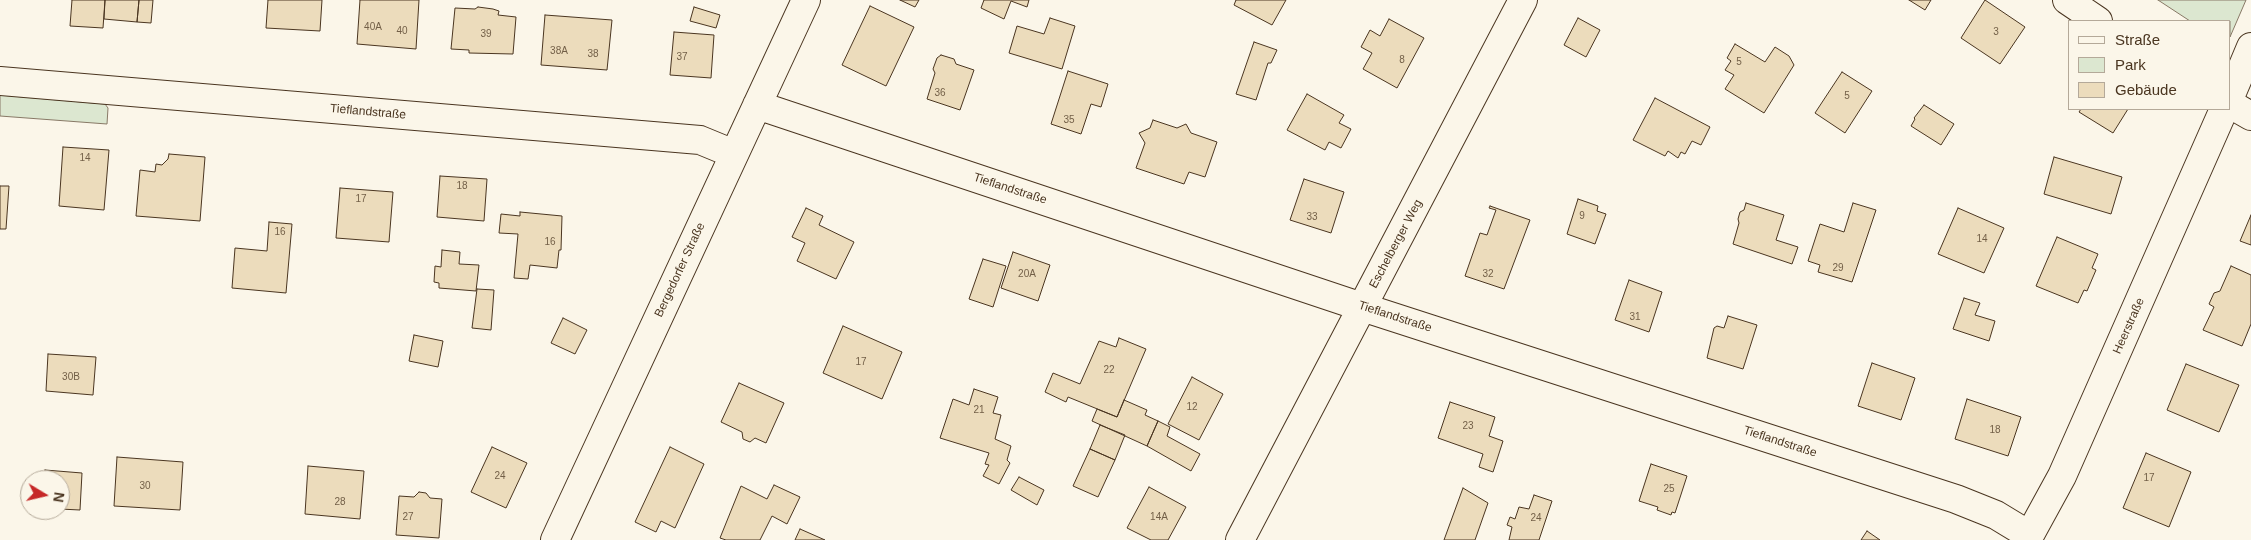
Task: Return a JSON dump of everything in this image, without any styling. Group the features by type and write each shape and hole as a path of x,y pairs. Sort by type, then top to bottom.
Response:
{"street":[{"name":"Bergedorfer Straße","path":"555,540 806,0"},
{"name":"Eschelberger Weg","path":"1240,540 1523,0"},
{"path":"2067,0 2097,20"},
{"path":"2231,95 2251,47"},
{"name":"Tieflandstraße","path":"0,80 700,140 734,154"},
{"name":"Tieflandstraße","path":"757,105 1362,307 1956,499 1996,516 2028,538"},
{"path":"2231,105 2251,116"},
{"name":"Heerstraße","path":"2028,538 2062,476 2224,110"}],"green space":[{"path":"2158,0 2246,0 2231,35 2231,20 2188,20"},
{"path":"0,95 105,104 108,108 107,124 0,116"}],"building":[{"path":"72,0 105,0 103,28 70,26"},
{"path":"105,0 139,0 137,22 104,19"},
{"path":"139,0 153,0 151,23 137,22"},
{"path":"268,0 322,0 320,31 266,28"},
{"path":"360,0 419,0 416,49 357,44"},
{"path":"900,0 919,0 915,7"},
{"path":"984,0 1029,0 1027,7 1011,1 1004,19 981,8"},
{"path":"1236,0 1286,0 1272,25 1234,5"},
{"path":"1909,0 1931,0 1925,10"},
{"path":"1985,0 2025,27 2000,64 1961,38"},
{"path":"870,6 914,27 886,86 842,65"},
{"path":"478,7 499,11 498,15 516,17 513,54 469,53 469,50 451,49 455,8 475,9"},
{"path":"694,7 720,15 716,28 690,21"},
{"path":"545,15 612,20 607,70 541,65"},
{"path":"1050,18 1075,26 1062,69 1009,53 1017,26 1044,34"},
{"path":"1578,18 1600,30 1586,57 1564,45"},
{"path":"1389,19 1424,38 1397,88 1363,69 1372,53 1361,47 1370,30 1380,36"},
{"path":"674,32 714,35 711,78 670,75"},
{"path":"1254,42 1277,50 1271,63 1268,63 1256,100 1236,94"},
{"path":"1735,44 1765,62 1775,47 1789,56 1794,65 1764,113 1725,89 1734,75 1725,70 1731,61 1727,58"},
{"path":"941,55 954,59 956,64 974,70 960,110 927,99 935,73 933,69 937,58"},
{"path":"1068,71 1108,84 1101,107 1091,104 1081,134 1051,124"},
{"path":"1842,72 1872,91 1845,133 1815,113"},
{"path":"1307,94 1344,115 1339,123 1351,129 1341,148 1329,142 1325,150 1287,130"},
{"path":"1655,98 1710,127 1701,145 1692,141 1685,154 1681,152 1678,158 1668,151 1665,156 1633,140"},
{"path":"1924,105 1954,124 1941,145 1911,126 1914,118"},
{"path":"2080,110 2127,110 2113,133 2079,112"},
{"path":"1153,120 1177,128 1186,124 1191,133 1217,142 1205,177 1189,172 1184,184 1136,168 1145,143 1139,133 1150,128"},
{"path":"63,147 109,150 104,210 59,206"},
{"path":"169,154 205,157 200,221 136,216 140,170 155,172 156,164 162,165 168,159"},
{"path":"2054,157 2122,177 2111,214 2044,194"},
{"path":"440,176 487,179 484,221 437,217"},
{"path":"1304,179 1344,192 1331,233 1290,220"},
{"path":"0,186 9,186 6,229 0,229"},
{"path":"340,188 393,192 389,242 336,238"},
{"path":"1578,199 1598,206 1597,211 1606,214 1595,244 1567,234"},
{"path":"1746,203 1784,215 1776,240 1798,247 1792,264 1733,244 1740,212 1744,210"},
{"path":"1853,203 1876,210 1852,282 1818,272 1820,265 1808,261 1820,224 1844,232"},
{"path":"1490,206 1530,220 1504,289 1465,276 1480,233 1487,235 1496,210 1489,208"},
{"path":"806,208 823,216 819,225 854,242 836,279 797,261 805,243 792,237"},
{"path":"1958,208 2004,228 1984,273 1938,254"},
{"path":"520,212 562,216 561,250 559,250 557,268 530,265 528,279 514,278 518,234 499,233 501,214 520,216"},
{"path":"2251,215 2251,245 2240,241"},
{"path":"269,222 292,224 286,293 232,288 235,248 267,251"},
{"path":"2057,237 2098,254 2092,268 2096,270 2087,291 2084,290 2078,303 2036,286"},
{"path":"442,250 460,252 459,264 479,265 476,291 439,288 439,283 434,282 435,266 441,267"},
{"path":"1013,252 1050,265 1038,301 1001,288"},
{"path":"983,259 1006,266 993,307 969,299"},
{"path":"2231,266 2251,275 2251,324 2242,346 2203,330 2214,307 2209,304 2214,293 2220,291"},
{"path":"1629,280 1662,292 1649,332 1615,320"},
{"path":"477,289 494,290 491,330 472,328"},
{"path":"1964,298 1980,303 1975,315 1995,321 1989,341 1953,329"},
{"path":"1728,316 1757,325 1743,369 1707,358 1714,328 1717,326 1724,328"},
{"path":"563,318 587,330 575,354 551,343"},
{"path":"843,326 902,352 882,399 823,373"},
{"path":"414,335 443,341 438,367 409,361"},
{"path":"1119,338 1146,349 1117,417 1068,397 1066,402 1045,392 1053,373 1080,384 1099,341 1116,347"},
{"path":"48,354 96,357 93,395 46,391"},
{"path":"1872,363 1915,378 1901,420 1858,406"},
{"path":"2186,364 2239,385 2219,432 2167,410"},
{"path":"1192,377 1223,394 1199,440 1168,424"},
{"path":"739,383 784,403 766,443 755,438 750,442 743,439 742,432 721,422"},
{"path":"974,389 998,397 993,413 1001,415 995,439 1011,446 1007,460 1010,463 999,484 983,476 989,465 985,464 989,453 940,438 953,399 969,405"},
{"path":"1967,399 2021,417 2008,456 1955,439"},
{"path":"1124,400 1147,410 1145,415 1158,421 1147,446 1092,421 1097,409 1117,417"},
{"path":"1450,402 1495,417 1489,436 1503,441 1493,472 1479,467 1483,454 1438,438"},
{"path":"1158,421 1170,427 1167,436 1200,454 1191,471 1147,446"},
{"path":"1100,425 1125,435 1115,460 1090,449"},
{"path":"492,447 527,463 506,508 471,492"},
{"path":"670,447 704,464 675,528 661,521 656,532 635,522"},
{"path":"1090,449 1115,460 1098,497 1073,486"},
{"path":"2146,453 2191,472 2169,527 2123,508"},
{"path":"117,457 183,462 180,510 114,506"},
{"path":"1651,464 1687,476 1675,513 1672,512 1671,515 1657,510 1658,507 1639,501"},
{"path":"308,466 364,471 360,519 305,514"},
{"path":"70,472 82,473 80,510 70,510"},
{"path":"1019,477 1044,490 1037,505 1011,490"},
{"path":"774,485 800,497 787,524 772,516 760,540 726,540 720,538 741,486 767,499"},
{"path":"1149,487 1186,507 1168,540 1151,540 1127,528"},
{"path":"1463,488 1488,503 1475,540 1444,540"},
{"path":"419,492 426,493 430,498 442,499 439,538 396,535 399,496 414,497"},
{"path":"1534,495 1552,501 1539,540 1509,540 1512,527 1507,525 1510,517 1515,519 1519,507 1529,509"},
{"path":"800,529 825,540 795,540"},
{"path":"1867,531 1880,540 1861,540"}]}
